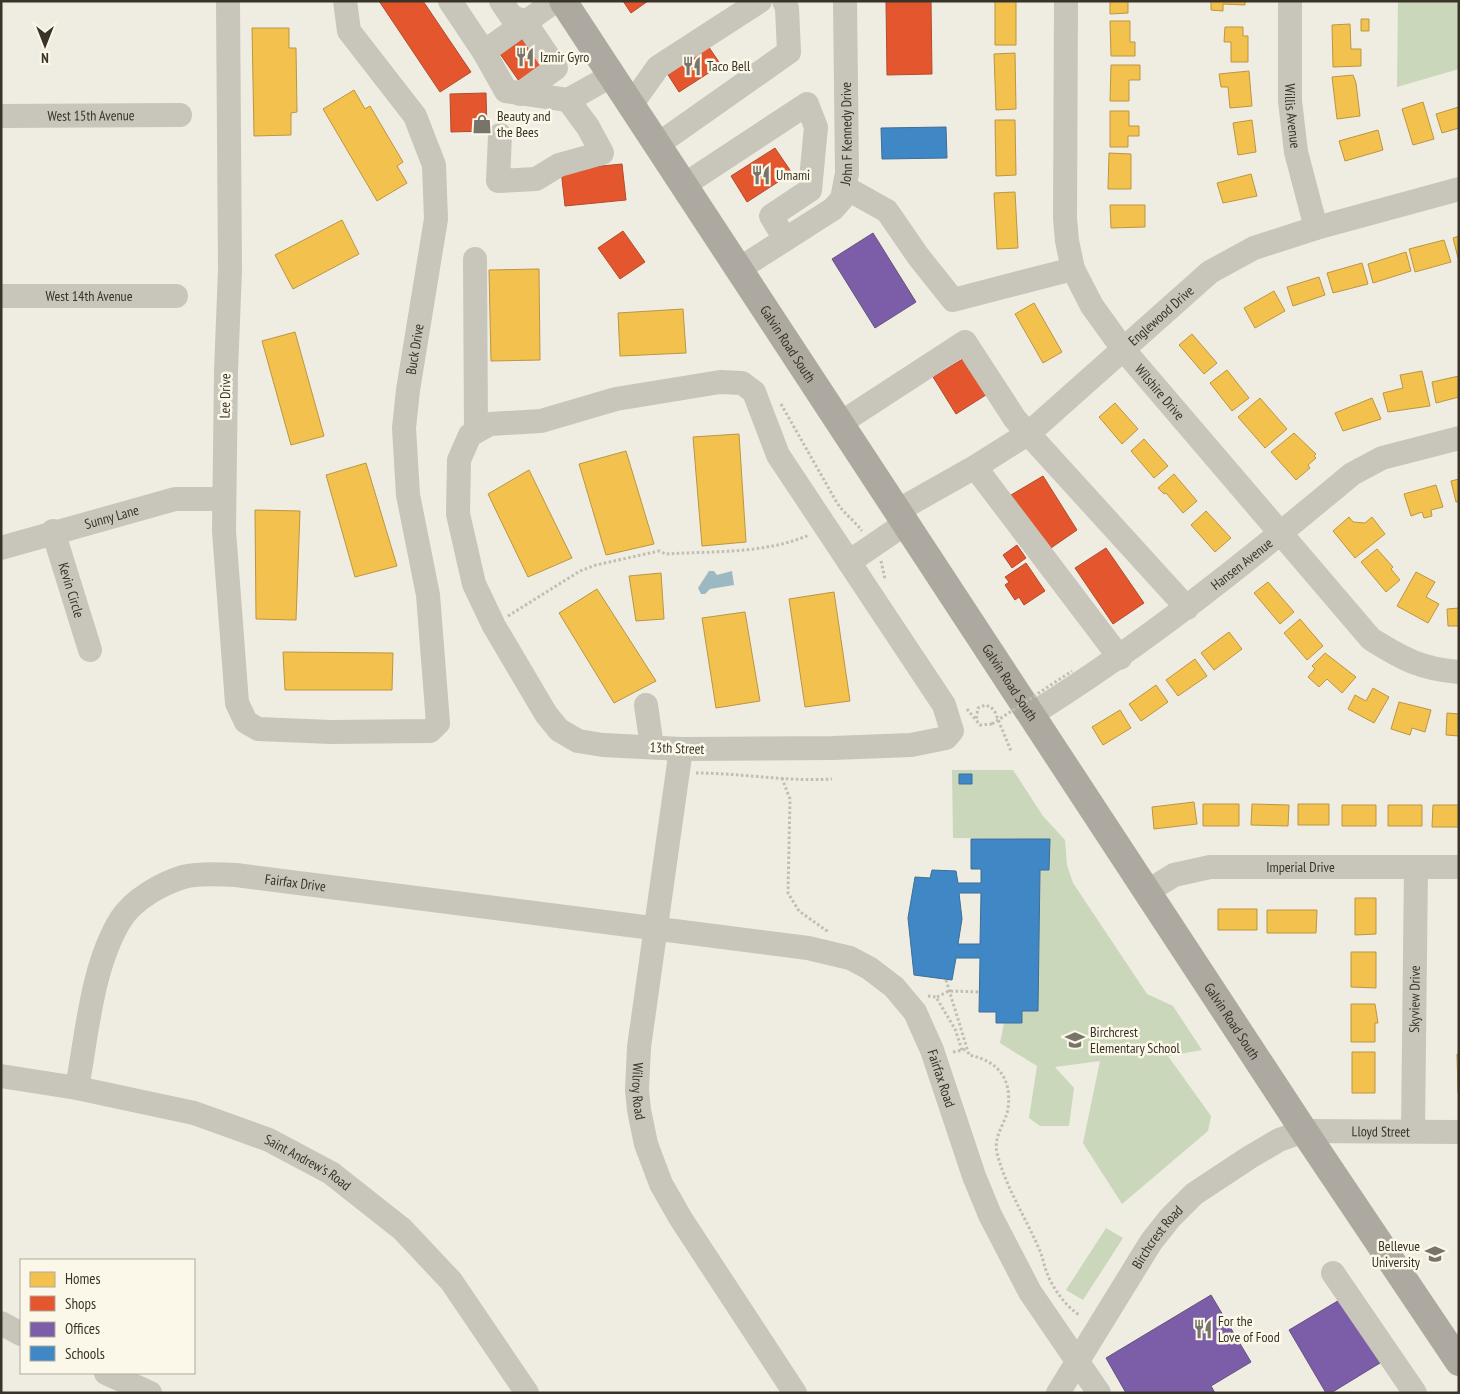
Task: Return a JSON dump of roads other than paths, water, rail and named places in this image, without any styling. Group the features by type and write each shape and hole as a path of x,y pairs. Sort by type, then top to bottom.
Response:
{"main road":[{"name":"Galvin Road South","path":"563,1 1304,1131 1459,1362"}],"street":[{"name":"Lee Drive","path":"228,1 230,270 224,531 237,703 246,722 258,728 311,731"},
{"name":"Buck Drive","path":"311,731 430,731 438,723 428,595 408,495 404,428 408,390 436,219 434,165 415,116 349,31 345,1"},
{"path":"450,1 484,52 506,91 568,100 611,76"},
{"path":"501,1 510,16 525,22 556,68 520,94"},
{"path":"484,52 555,1"},
{"path":"631,105 658,66 760,1"},
{"path":"657,145 790,52 787,8 784,1"},
{"name":"John F Kennedy Drive","path":"739,269 833,209 842,200 846,188 845,1"},
{"name":"Wilshire Drive","path":"1066,1 1065,218 1067,242 1073,269 1092,306 1123,349 1371,640 1406,661 1440,671 1459,672"},
{"name":"Willis Avenue","path":"1290,1 1290,101 1296,152 1316,228"},
{"path":"500,135 498,181 536,179 559,165 602,153 588,127 568,100"},
{"path":"684,185 807,104 816,127 810,190 771,216 785,239"},
{"name":"West 15th Avenue","path":"1,116 180,115"},
{"path":"846,188 887,211 918,256 954,300 1073,269"},
{"name":"Englewood Drive","path":"849,562 901,517 975,467 1030,433 1210,272 1254,248 1316,228 1459,189"},
{"path":"475,259 476,431 490,424 542,421 616,399 720,382 742,383 754,392 778,456 849,562"},
{"name":"West 14th Avenue","path":"1,296 176,296"},
{"path":"839,424 965,342 1015,419 1030,433 1071,483 1187,608"},
{"name":"13th Street","path":"476,431 470,435 460,460 458,514 474,584 494,626 538,702 559,730 578,741 603,745 681,749 832,748 911,745 946,738 952,731 944,705 849,562"},
{"name":"Hansen Avenue","path":"1032,714 1120,658 1187,608 1352,474 1382,458 1459,438"},
{"path":"975,467 1120,658"},
{"name":"Sunny Lane","path":"1,548 53,531 175,499 224,499"},
{"name":"Kevin Circle","path":"53,531 90,650"},
{"path":"646,705 652,747"},
{"name":"Wilroy Road","path":"681,749 637,1071 639,1110 646,1144 661,1184 681,1219 795,1393"},
{"name":"Imperial Drive","path":"1148,891 1174,875 1210,867 1459,867"},
{"name":"Skyview Drive","path":"1413,1131 1416,867"},
{"name":"Fairfax Drive","path":"77,1088 96,985 106,946 122,917 148,893 184,877 236,874 657,928"},
{"name":"Fairfax Road","path":"657,928 808,948 850,958 884,978 904,998 914,1012 932,1050 974,1176 990,1215 1030,1292 1078,1359 1099,1393"},
{"name":"Saint Andrew's Road","path":"1,1076 77,1088 194,1113 269,1140 331,1173 402,1229 451,1280 527,1393"},
{"name":"Lloyd Street","path":"1304,1131 1459,1132"},
{"name":"Birchcrest Road","path":"1058,1393 1152,1242 1170,1218 1194,1194 1250,1157 1279,1140 1304,1131"},
{"path":"1333,1272 1415,1393"},
{"path":"1,1323 20,1333"},
{"path":"108,1374 150,1393"}],"water":[{"path":"709,571 714,571 717,575 732,571 734,585 710,589 705,594 701,594 698,588"}],"place":[{"name":"Izmir Gyro","path":"525,57"},
{"name":"Taco Bell","path":"692,66"},
{"name":"Beauty and the Bees","path":"482,124"},
{"name":"Umami","path":"761,175"},
{"name":"Birchcrest Elementary School","path":"1075,1040"},
{"name":"Bellevue University","path":"1435,1254"},
{"name":"For the Love of Food","path":"1203,1329"}]}
